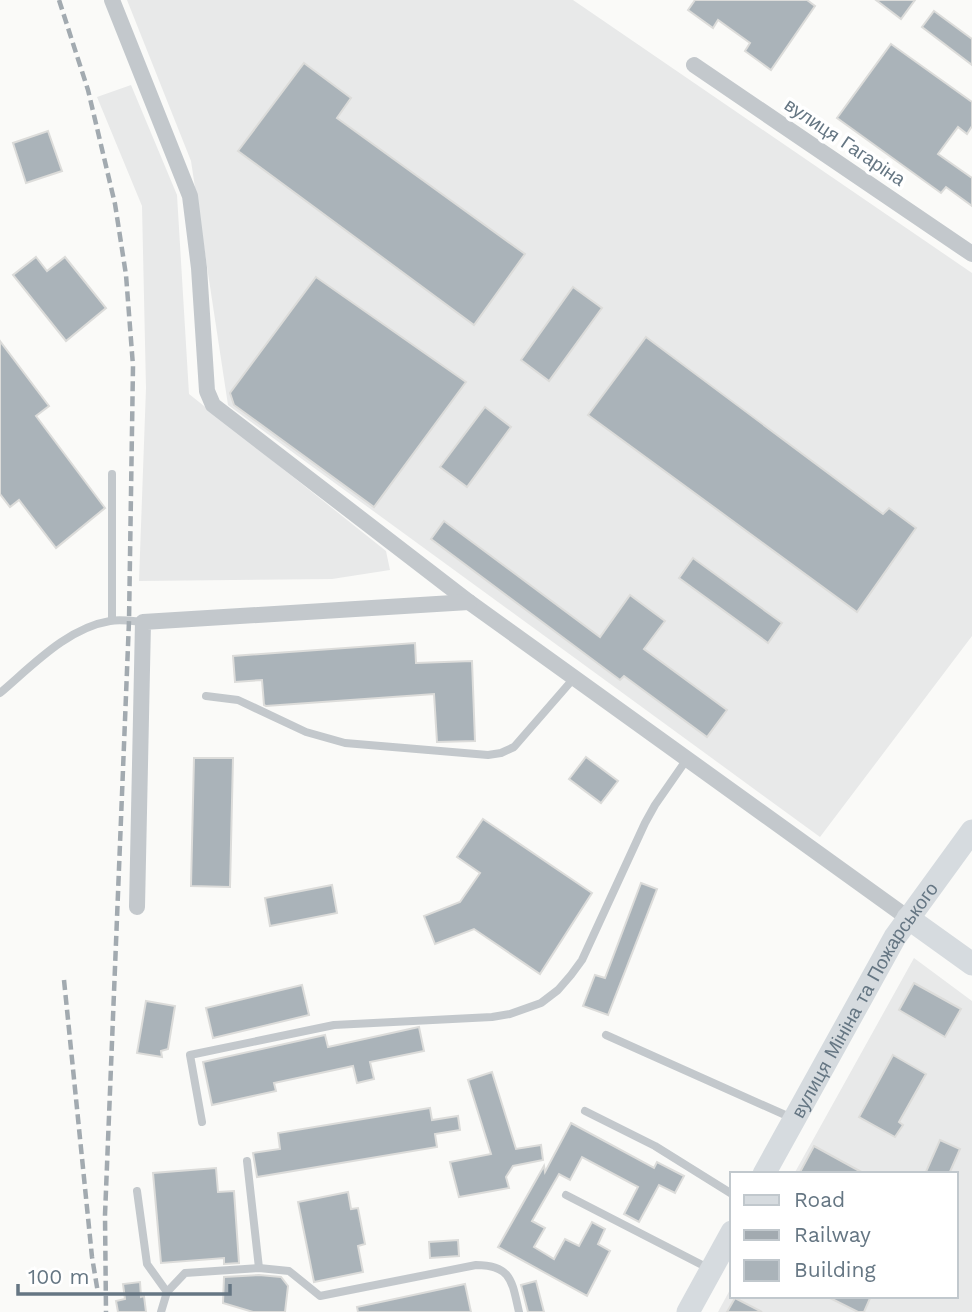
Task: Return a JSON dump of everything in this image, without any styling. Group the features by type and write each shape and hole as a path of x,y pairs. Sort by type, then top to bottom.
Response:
{"street":[{"path":"112,0 190,196 199,268 207,391 213,405 469,602 972,964"},
{"name":"вулиця Гагаріна","path":"694,65 972,254"},
{"path":"137,907 143,622 469,602"},
{"name":"вулиця Мініна та Пожарського","path":"765,1172 881,960 908,918 972,831"},
{"path":"688,1312 730,1236"}],"lane":[{"path":"112,474 112,621"},
{"path":"0,693 54,648 96,625 112,621 143,622"},
{"path":"206,696 238,700 306,733 345,743 488,755 514,747 574,678"},
{"path":"202,1122 190,1055 314,1028 492,1017 541,1003 558,990 582,960 645,823 687,759"},
{"path":"606,1035 794,1119"},
{"path":"585,1111 655,1146 730,1193"},
{"path":"247,1161 259,1268"},
{"path":"137,1191 147,1264 167,1292"},
{"path":"566,1195 712,1270"},
{"path":"162,1312 167,1292 185,1273 259,1268 289,1271 320,1296 476,1265 493,1265 506,1273 513,1285 519,1312"}],"shaded area":[{"path":"127,0 573,0 972,273 972,636 820,837 228,405 191,161"},
{"path":"131,85 177,195 189,394 386,551 390,570 332,579 139,581 146,388 142,206 97,97"},
{"path":"914,958 972,1001 972,1312 718,1312 730,1290 730,1298 958,1298 958,1172 795,1172"}],"building":[{"path":"695,0 807,0 815,6 771,70 745,51 750,43 718,20 713,28 688,10"},
{"path":"876,0 915,0 901,19"},
{"path":"934,11 972,39 972,65 922,27"},
{"path":"891,44 972,102 972,126 967,134 958,127 938,154 972,178 972,206 946,187 941,193 837,118"},
{"path":"304,63 351,98 337,118 525,254 474,325 238,151"},
{"path":"48,131 62,171 26,183 13,143"},
{"path":"36,257 47,271 65,257 106,308 66,341 13,275"},
{"path":"316,277 466,382 374,507 234,405 230,393"},
{"path":"573,287 602,308 549,381 521,360"},
{"path":"646,337 883,514 889,508 916,528 857,612 588,415"},
{"path":"0,341 49,406 36,416 105,508 56,548 19,500 10,507 0,494"},
{"path":"485,407 511,427 467,487 440,467"},
{"path":"444,521 600,637 630,595 665,621 644,649 727,710 707,737 624,676 620,680 431,539"},
{"path":"693,558 782,623 768,643 679,578"},
{"path":"415,643 416,663 472,661 475,741 437,742 434,694 266,706 262,680 235,682 233,656"},
{"path":"586,757 618,781 601,803 569,779"},
{"path":"194,758 233,758 230,887 191,886"},
{"path":"483,819 592,893 540,974 474,929 435,944 424,916 460,902 480,873 457,857"},
{"path":"641,883 657,889 608,1015 583,1006 595,975 605,978"},
{"path":"332,885 337,913 270,926 265,898"},
{"path":"914,983 961,1009 945,1037 899,1010"},
{"path":"302,985 309,1015 213,1038 206,1008"},
{"path":"146,1001 175,1006 168,1049 161,1051 162,1057 137,1053"},
{"path":"419,1027 424,1051 370,1062 374,1079 357,1083 353,1066 274,1083 276,1091 212,1105 203,1062 325,1035 328,1047"},
{"path":"893,1055 926,1074 899,1122 903,1125 895,1137 859,1117"},
{"path":"492,1072 516,1149 541,1145 543,1160 513,1166 506,1177 509,1188 459,1197 450,1162 491,1154 468,1080"},
{"path":"430,1108 432,1120 458,1116 460,1130 435,1134 437,1147 257,1177 253,1153 280,1149 278,1133"},
{"path":"571,1123 654,1168 657,1162 684,1176 675,1193 659,1185 639,1222 624,1214 638,1187 582,1157 570,1180 559,1174 532,1221 545,1228 534,1247 554,1259 565,1239 579,1246 592,1222 605,1229 598,1244 610,1251 587,1296 498,1247 544,1166 545,1172"},
{"path":"940,1140 960,1149 950,1172 926,1172"},
{"path":"814,1146 861,1172 800,1172"},
{"path":"216,1168 218,1192 234,1191 239,1263 224,1264 224,1258 161,1263 153,1173"},
{"path":"348,1192 351,1209 358,1208 365,1244 358,1246 363,1272 314,1282 298,1202"},
{"path":"458,1240 459,1256 430,1258 429,1242"},
{"path":"224,1277 281,1277 288,1286 285,1312 253,1312 223,1303"},
{"path":"536,1281 544,1312 528,1312 521,1285"},
{"path":"140,1282 146,1312 118,1312 116,1301 125,1299 123,1284"},
{"path":"465,1284 471,1312 358,1312 357,1307"},
{"path":"735,1298 762,1312 727,1312"},
{"path":"830,1298 870,1298 864,1312 858,1312"}],"railway":[{"path":"59,0 88,90 115,204 126,275 133,366 129,621 105,1215 106,1312"},
{"path":"64,980 98,1293"}]}
